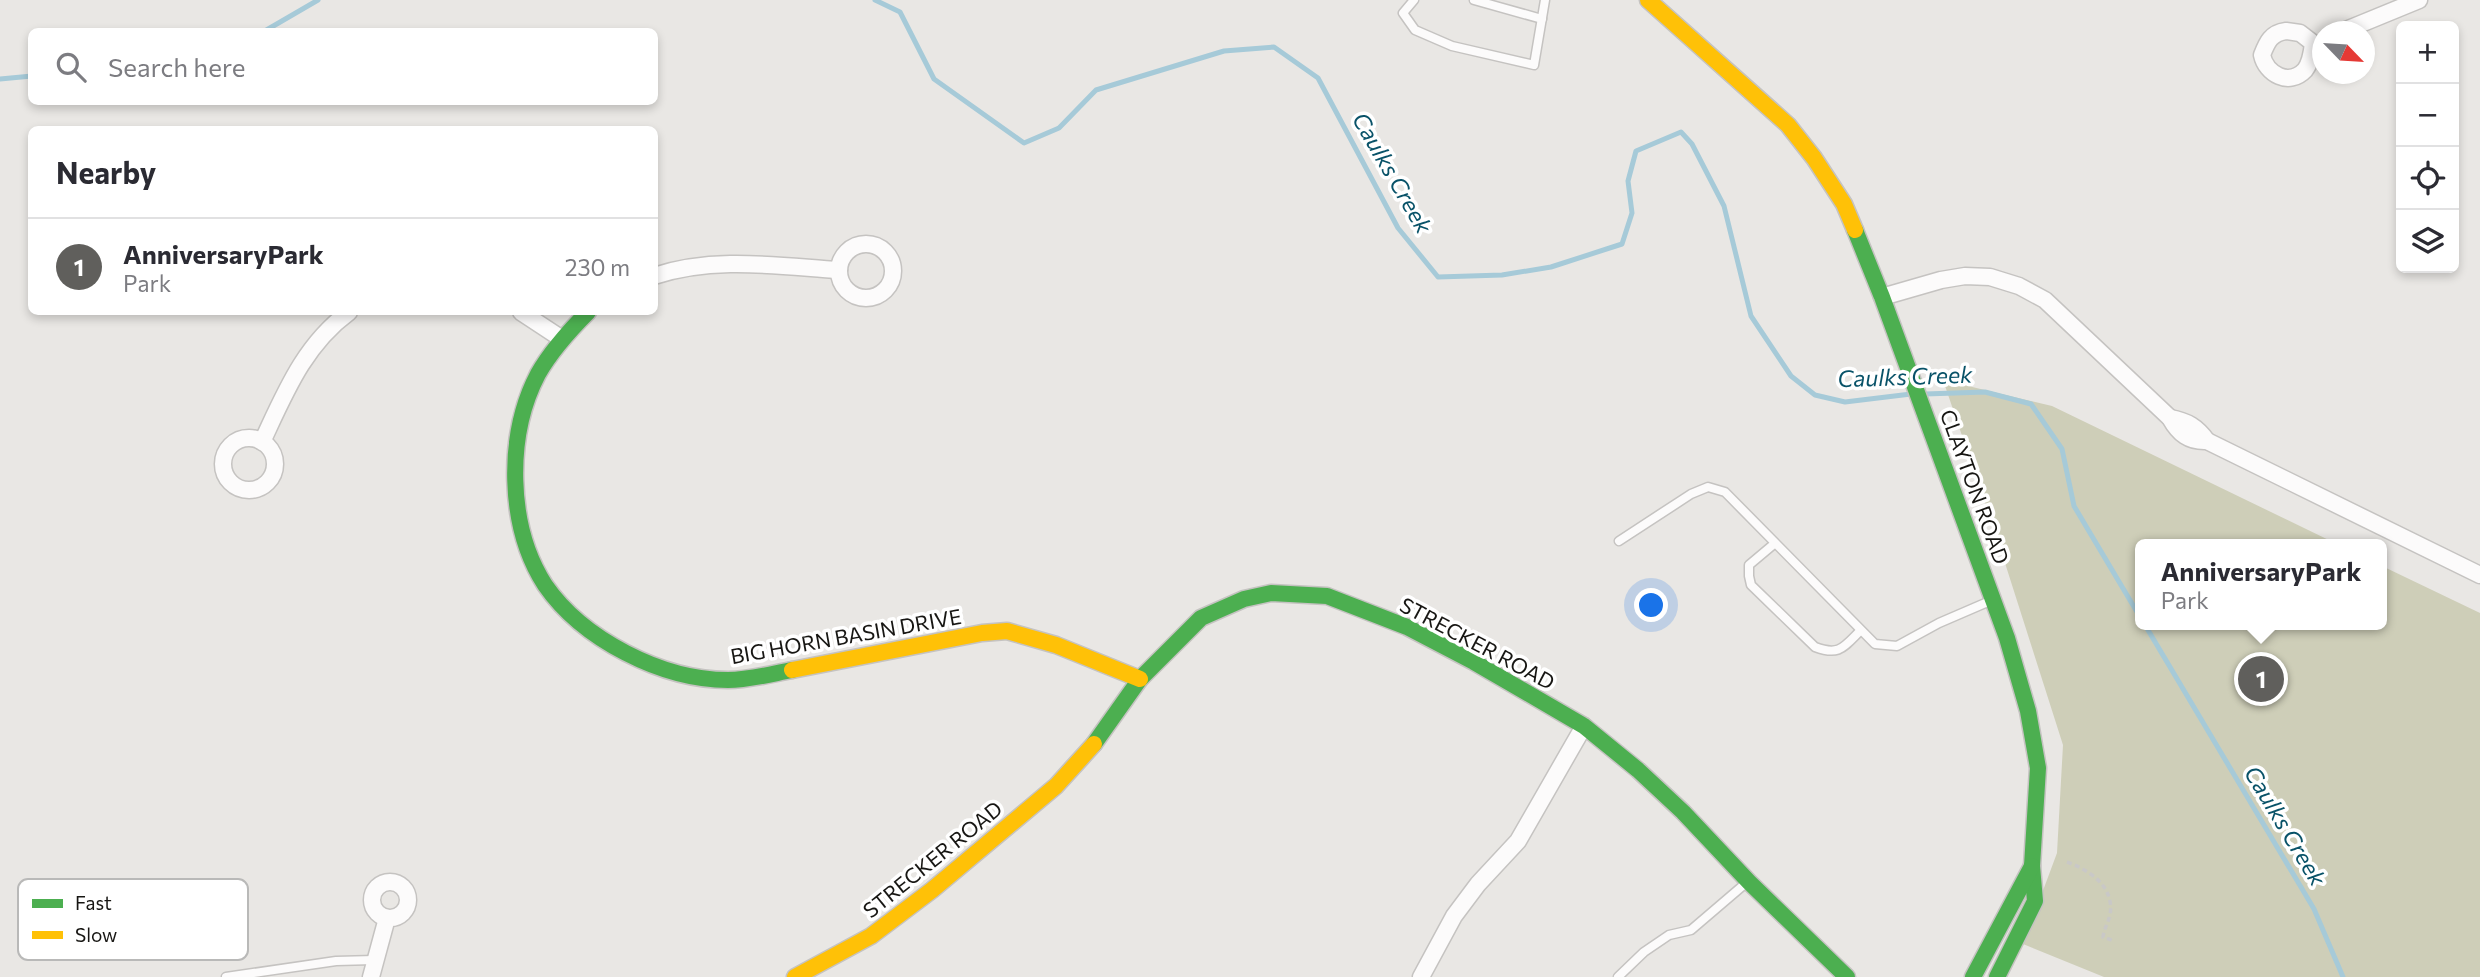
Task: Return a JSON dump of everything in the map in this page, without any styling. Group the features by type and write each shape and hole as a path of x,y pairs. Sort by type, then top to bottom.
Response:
{"street":[{"name":"CLAYTON ROAD","path":"1648,0 1788,125 1815,158 1844,204 1895,330 1993,599 2028,711 2038,768 2032,866 2035,901 1997,977"},
{"path":"2368,21 2419,0"},
{"path":"658,275 692,266 738,263 839,270"},
{"path":"1882,297 1965,276 1990,277 2019,286 2045,300 2170,418 2184,420 2200,431 2207,441 2480,575"},
{"path":"262,442 306,354 345,315"},
{"path":"526,315 562,339"},
{"name":"BIG HORN BASIN DRIVE","path":"585,315 562,339 543,366 529,395 520,426 516,458 517,491 532,559 550,591 604,642 640,662 725,680 758,677 982,633 1007,631 1056,645 1140,679"},
{"name":"STRECKER ROAD","path":"795,977 871,936 1002,833 1056,786 1096,743 1140,679 1201,618 1244,600 1272,593 1327,596 1407,626 1584,726 1638,770 1847,977"},
{"path":"1421,977 1454,916 1478,884 1517,841 1584,726"},
{"name":"CLAYTON ROAD","path":"1973,977 1988,954 2032,866"},
{"path":"371,977 387,918"}],"lane":[{"path":"1414,0 1403,13 1415,30 1452,46 1534,65 1545,0"},
{"path":"1474,0 1542,19"},
{"path":"1619,541 1691,494 1708,488 1725,492 1875,644 1897,646 1939,623 1993,599"},
{"path":"1774,544 1749,565 1751,585 1815,647 1828,652 1842,649 1860,631"},
{"path":"1618,977 1644,952 1669,935 1691,929 1749,881"},
{"path":"226,977 336,961 374,960"}],"path":[{"path":"2067,862 2096,877 2106,889 2110,914 2103,937 2114,941"}],"green space":[{"path":"1943,380 2052,406 2327,539 2135,539 2135,630 2387,630 2387,568 2480,613 2480,977 2104,977 2023,944 2057,853 2063,745"}],"waterway":[{"name":"Caulks Creek","path":"270,28 318,0"},
{"name":"Caulks Creek","path":"875,0 900,12 934,79 1024,143 1059,128 1096,90 1224,51 1274,47 1318,78 1398,228 1438,277 1502,275 1551,267 1622,244 1632,213 1628,181 1636,151 1681,132 1692,144 1724,206 1751,316 1791,376 1815,395 1845,402 1911,394"},
{"name":"Caulks Creek","path":"0,79 28,76"},
{"name":"Caulks Creek","path":"1925,394 1985,392 2031,404 2062,449 2074,506 2135,609"},
{"name":"Caulks Creek","path":"2148,630 2314,909 2343,977"}],"traffic: fast":[{"path":"1855,230 2007,638 2028,711 2038,768 2032,866 2035,901 1997,977"},
{"path":"585,315 538,374 520,424 515,480 518,508 523,536 545,585 571,615 603,640 663,669 689,676 728,680 792,670"},
{"path":"1094,744 1140,679 1201,618 1244,599 1271,593 1327,596 1407,627 1474,662 1584,726 1638,770 1683,812 1749,882 1847,977"},
{"path":"1973,977 2032,866"}],"traffic: slow":[{"path":"1648,0 1788,125 1814,158 1844,204 1855,230"},
{"path":"792,670 982,633 1007,631 1056,645 1140,679"},
{"path":"795,977 871,936 932,890 1056,786 1094,744"}],"place":[{"name":"AnniversaryPark","path":"2261,679"}]}
